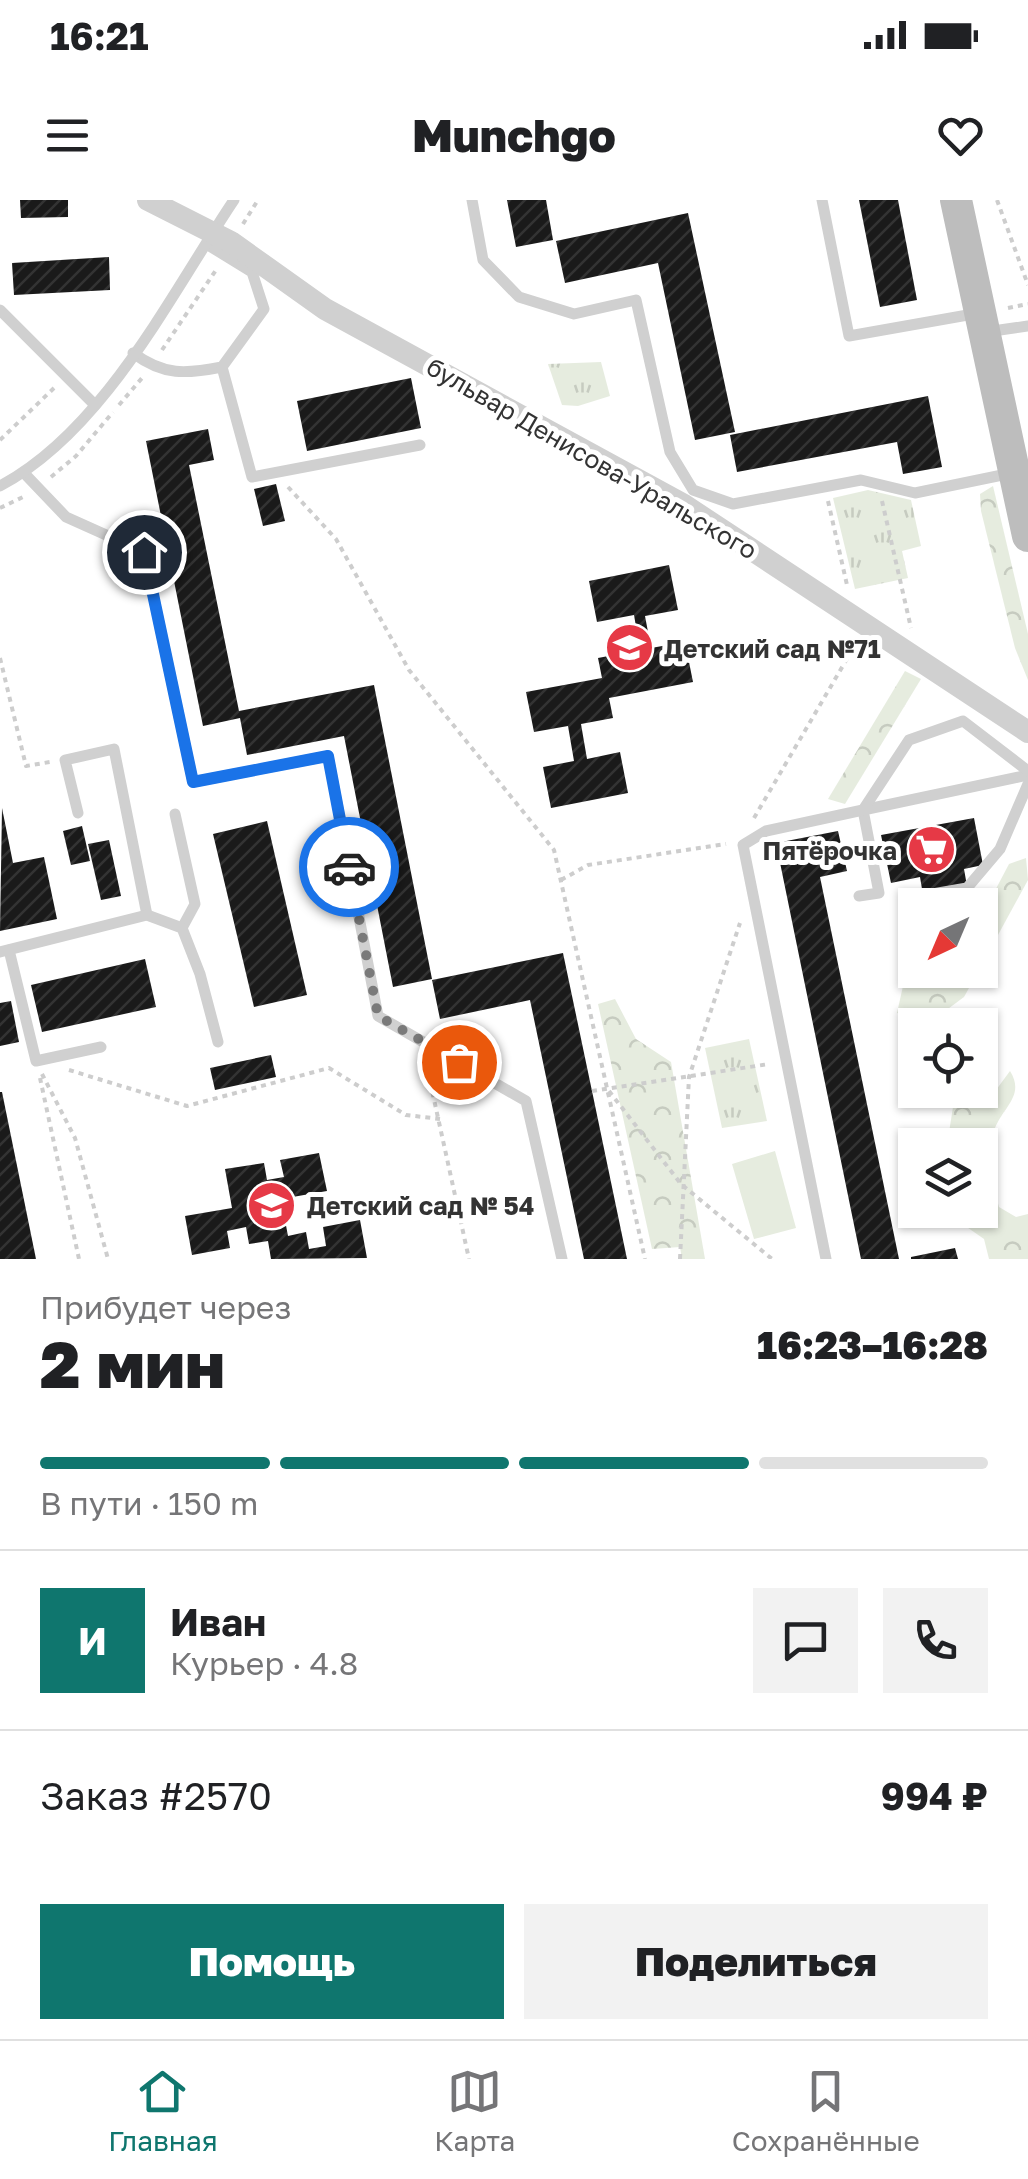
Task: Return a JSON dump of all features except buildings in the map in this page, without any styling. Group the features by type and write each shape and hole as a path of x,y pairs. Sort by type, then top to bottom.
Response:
{"street":[{"name":"бульвар Денисова-Уральского","path":"148,200 326,308 684,505 1028,732"},
{"path":"956,200 988,318 1028,536"}],"lane":[{"path":"0,486 24,474 95,405 231,205 214,200"},
{"path":"472,200 484,260 519,297 574,314 636,300 670,452 693,490 733,504 861,480 915,493 1016,472"},
{"path":"822,200 849,336 988,318 1028,326"},
{"path":"133,354 151,366 180,375 222,367 264,309 252,272 210,239"},
{"path":"0,310 95,405"},
{"path":"222,367 252,477 420,446"},
{"path":"24,474 66,517 144,552 193,782 328,756 378,1016 526,1101 562,1259"},
{"path":"859,896 879,894 863,810 908,740 963,721 1028,773"},
{"path":"78,813 65,760 114,749 146,888 147,915"},
{"path":"826,1259 743,845 766,831 1028,773"},
{"path":"967,888 1000,849 1028,784"},
{"path":"174,814 195,904 182,928"},
{"path":"101,1047 36,1060 4,951 147,915 182,928 200,974 218,1042"}],"path":[{"path":"997,200 1028,284"},
{"path":"988,318 1028,304"},
{"path":"0,440 66,376"},
{"path":"274,473 336,539 408,670 554,850 646,1259"},
{"path":"878,484 918,657"},
{"path":"752,820 861,619 824,487"},
{"path":"0,658 26,766 65,760"},
{"path":"560,881 588,866 734,842"},
{"path":"680,1259 688,1077 752,890"},
{"path":"426,1044 426,1068 469,1259"},
{"path":"36,1060 188,1106 329,1068 406,1115 440,1119"},
{"path":"36,1060 79,1259"},
{"path":"36,1060 75,1138 108,1259"},
{"path":"592,1092 784,1062"},
{"path":"607,1089 681,1184 772,1259"}],"green space":[{"path":"601,362 610,396 578,406 562,405 548,364"},
{"path":"993,486 1028,634 1028,680 1015,648 981,511 980,494"},
{"path":"868,490 911,500 921,546 902,551 908,578 855,589 833,498"},
{"path":"905,671 921,679 845,804 828,799"},
{"path":"1026,858 1028,880 998,935 996,888 1009,864"},
{"path":"903,988 969,988 949,1008 898,1008"},
{"path":"615,999 636,1039 671,1062 705,1259 682,1259 680,1247 652,1249 598,1004"},
{"path":"749,1039 767,1121 722,1128 705,1048"},
{"path":"1010,1071 1014,1094 995,1128 950,1128 953,1108 998,1108 998,1087"},
{"path":"775,1151 796,1228 754,1239 732,1164"},
{"path":"998,1203 1016,1217 1028,1214 1028,1259 989,1259 984,1239 968,1228 998,1228"}],"way so far":[{"path":"349,867 378,1016 459,1062"}],"place":[{"name":"Детский сад №71","path":"629,648"},
{"name":"Пятёрочка","path":"932,850"},
{"name":"Детский сад № 54","path":"272,1205"}],"route":[{"path":"144,552 193,782 328,756 349,867"}]}
